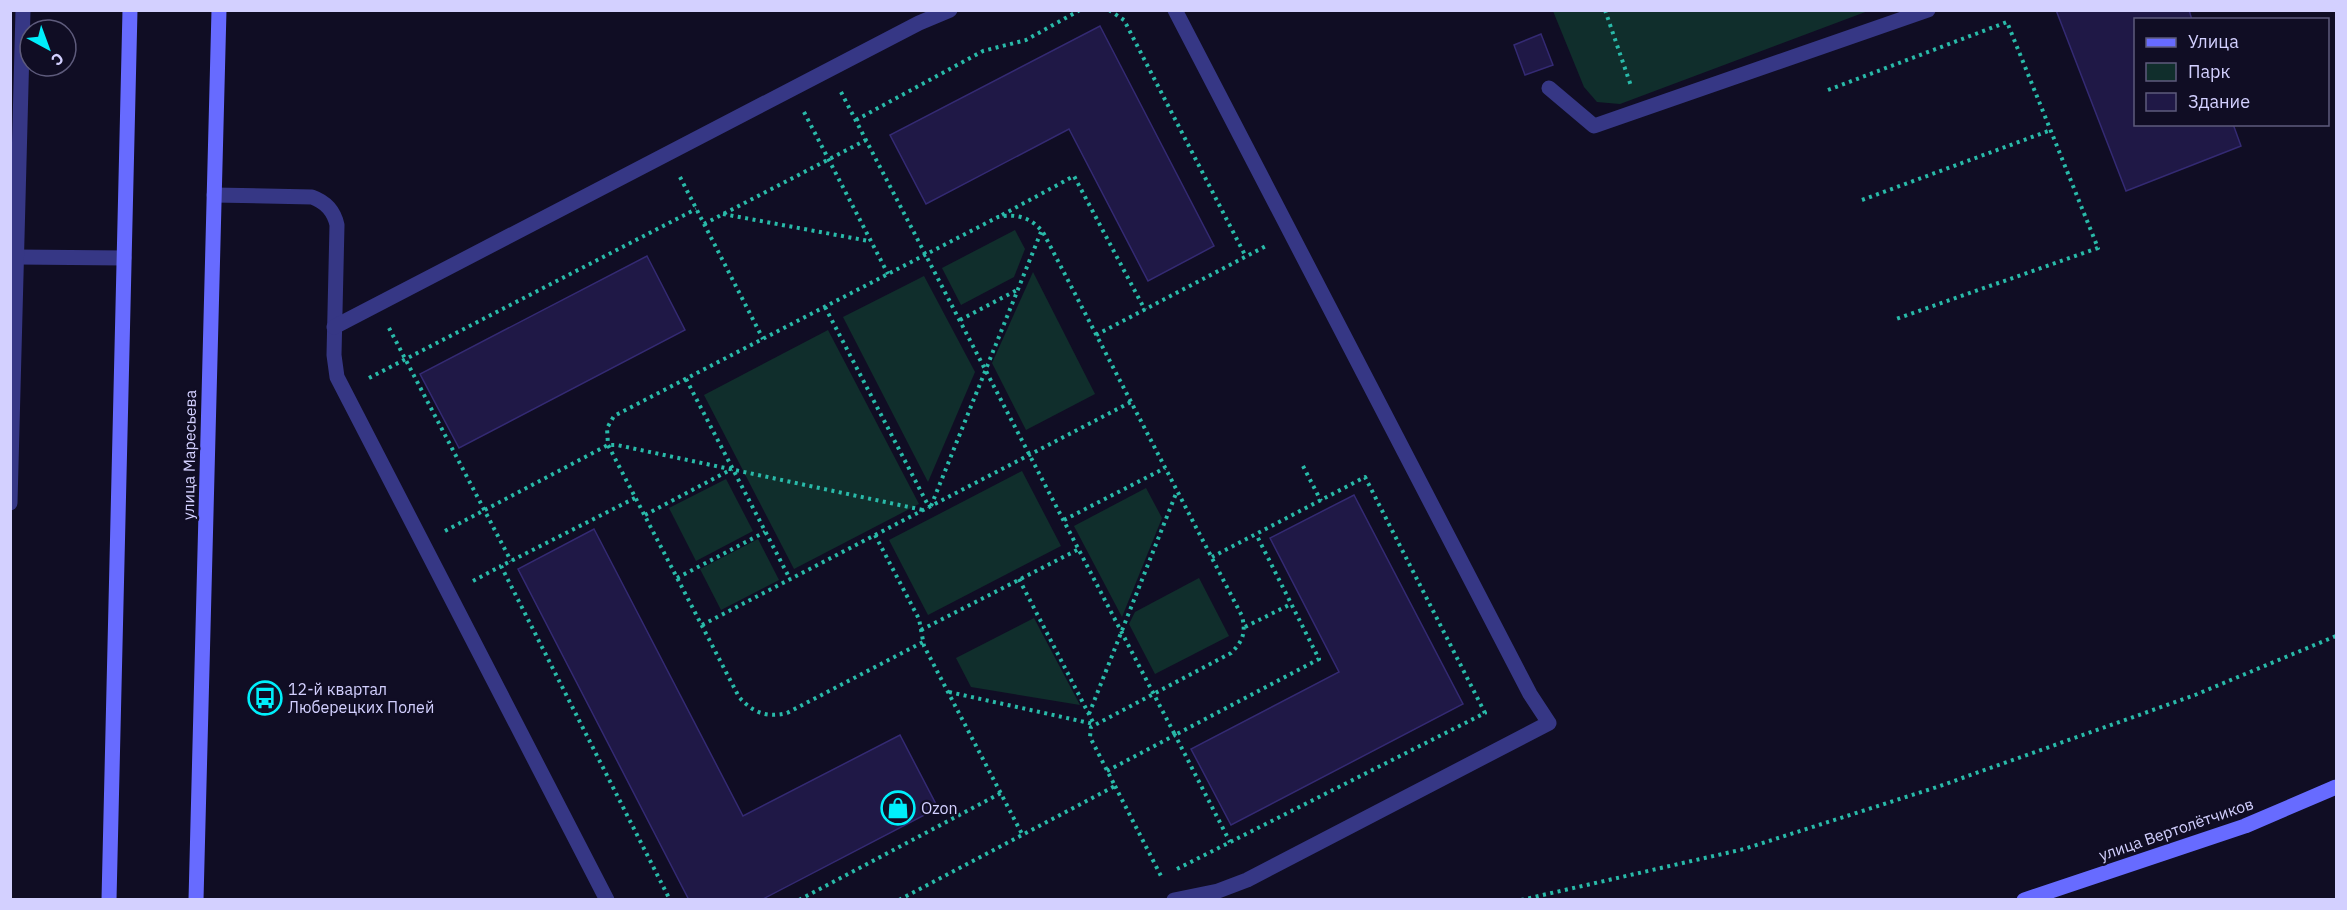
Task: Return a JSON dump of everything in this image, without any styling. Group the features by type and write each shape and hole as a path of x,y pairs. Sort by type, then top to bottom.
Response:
{"street":[{"path":"109,900 130,10"},
{"name":"улица Маресьева","path":"196,900 219,10"},
{"name":"улица Вертолётчиков","path":"2024,900 2245,826 2337,787"}],"lane":[{"path":"10,503 23,10"},
{"path":"334,327 919,23 950,10"},
{"path":"1174,900 1218,891 1247,880 1549,723 1524,684 1175,10"},
{"path":"1550,88 1594,126 1928,10"},
{"path":"214,195 312,197 328,206 337,225 334,327 334,364 337,377 607,900"},
{"path":"17,257 124,258"}],"path":[{"path":"856,120 983,51 1026,39 1080,10"},
{"path":"1109,10 1124,20 1246,257"},
{"path":"1605,10 1640,111"},
{"path":"1828,90 2007,22 2098,248 1893,320"},
{"path":"830,70 1230,842"},
{"path":"792,89 888,274"},
{"path":"1862,200 2051,130"},
{"path":"704,224 866,140"},
{"path":"668,154 763,339"},
{"path":"923,642 787,713 768,715 747,706 739,697 609,445 606,434 614,416 1074,176 1145,310"},
{"path":"344,392 696,209"},
{"path":"722,214 870,241"},
{"path":"998,217 1009,215 1023,217 1035,223 1042,231 1212,557 1242,616 1245,627 1241,643 1231,653 1094,724 1089,730 1090,737 1166,884"},
{"path":"930,506 1042,231"},
{"path":"1096,335 1291,234"},
{"path":"960,320 1018,290"},
{"path":"378,305 511,561"},
{"path":"825,306 930,506"},
{"path":"686,379 790,579"},
{"path":"702,625 1131,402"},
{"path":"422,543 609,445 622,445 923,510"},
{"path":"1303,466 1321,501"},
{"path":"1064,520 1165,468"},
{"path":"645,515 733,469"},
{"path":"1162,877 1485,712 1365,477 1212,557"},
{"path":"1089,714 1177,490"},
{"path":"635,498 501,566 670,900"},
{"path":"677,578 765,532"},
{"path":"1107,771 1319,659 1256,534"},
{"path":"875,535 919,619 923,642 1022,834"},
{"path":"921,630 1079,549"},
{"path":"1019,579 1094,724"},
{"path":"1245,627 1291,604"},
{"path":"1521,900 1744,849 1880,805 2194,695 2337,636"},
{"path":"948,692 1094,724"},
{"path":"898,900 1115,786"},
{"path":"799,900 1001,793"}],"green space":[{"path":"1553,11 1868,11 1620,104 1597,102 1584,87"},
{"path":"1015,230 1025,249 1014,277 961,305 942,268"},
{"path":"1033,272 1095,394 1026,430 992,363"},
{"path":"924,276 975,372 928,482 843,317"},
{"path":"828,330 919,504 794,569 704,395"},
{"path":"1022,471 1061,546 928,615 889,540"},
{"path":"726,479 753,531 696,561 669,508"},
{"path":"1146,488 1162,518 1122,617 1074,526"},
{"path":"758,539 779,580 721,610 700,569"},
{"path":"1199,578 1229,636 1155,674 1129,624 1135,612"},
{"path":"1034,618 1080,705 971,687 956,658"}],"building":[{"path":"2056,10 2189,10 2191,18 2134,18 2134,126 2234,126 2241,146 2126,191"},
{"path":"1100,26 1214,246 1148,281 1069,129 926,204 890,135"},
{"path":"1541,34 1553,65 1525,75 1514,45"},
{"path":"647,256 685,330 459,448 420,374"},
{"path":"1354,495 1463,704 1231,825 1191,749 1339,672 1270,538"},
{"path":"594,529 743,816 900,735 938,808 761,900 689,900 518,569"}],"place":[{"name":"12-й квартал Люберецких Полей","path":"265,698"},
{"name":"Ozon","path":"898,808"}]}
